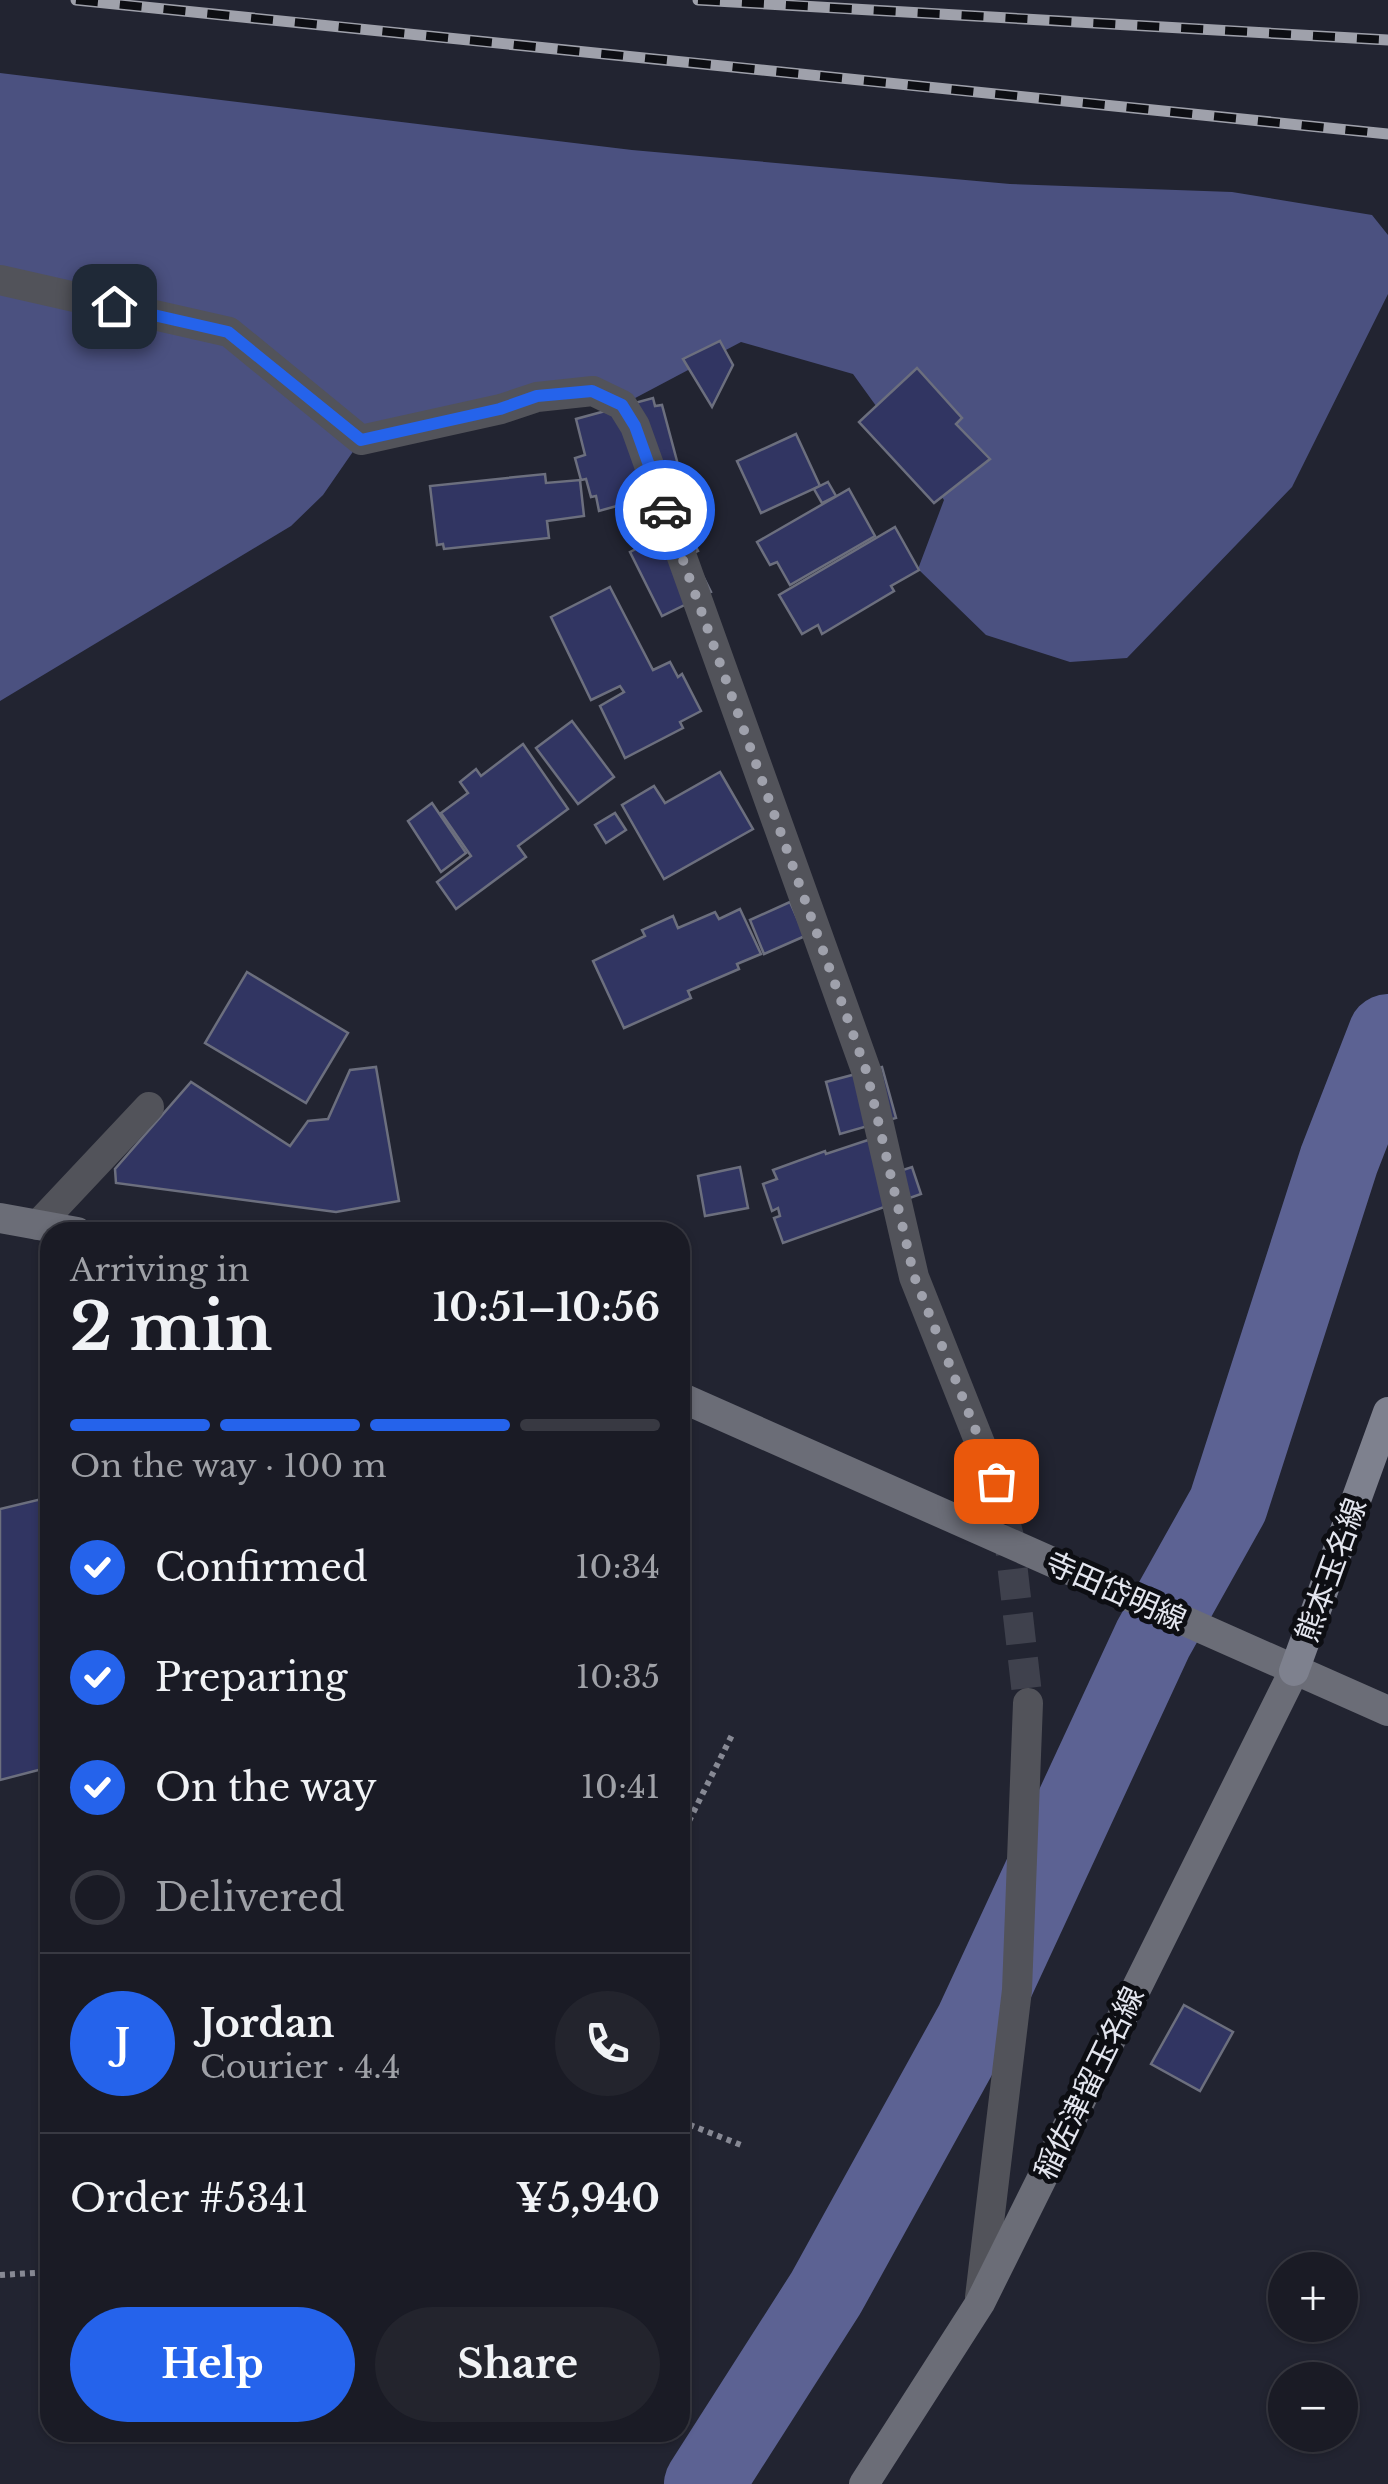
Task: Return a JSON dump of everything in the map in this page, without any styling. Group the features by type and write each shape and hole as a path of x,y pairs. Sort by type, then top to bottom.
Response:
{"main road":[{"path":"0,1218 38,1225"},
{"name":"寺田岱明線","path":"690,1401 1383,1709"},
{"name":"熊本玉名線","path":"1294,1670 1388,1412"},
{"name":"稲佐津留玉名線","path":"864,2484 980,2303 1294,1670"}],"street":[{"path":"0,280 228,332 361,440 500,409 537,396 592,391 622,405 635,426 867,1073 914,1276 996,1481"},
{"path":"41,1222 150,1107"},
{"path":"980,2303 1017,1990 1028,1703"}],"path":[{"path":"690,1819 732,1734"},
{"path":"690,2125 740,2146"},
{"path":"0,2275 40,2273"}],"shaded area":[{"path":"0,73 632,150 1010,184 1232,192 1372,215 1388,235 1388,294 1292,487 1127,658 1070,662 986,635 918,569 944,500 853,374 741,342 622,405 551,396 361,440 323,495 291,526 0,701"}],"building":[{"path":"720,341 733,365 712,407 683,359"},
{"path":"917,368 962,418 956,424 990,459 934,503 859,422"},
{"path":"653,398 655,406 662,405 681,476 628,489 631,502 599,511 596,496 591,497 586,479 581,480 575,458 585,455 576,419"},
{"path":"796,434 820,486 761,513 737,461"},
{"path":"545,474 546,483 580,480 584,516 547,521 549,538 444,549 443,544 437,545 430,486"},
{"path":"828,482 836,496 822,503 814,489"},
{"path":"849,489 875,536 790,585 777,562 770,565 757,542"},
{"path":"685,524 698,551 692,554 711,592 662,616 630,552"},
{"path":"895,527 919,570 891,586 894,591 822,634 818,625 802,634 779,595"},
{"path":"610,587 653,670 670,662 678,677 682,674 701,711 680,722 683,728 625,758 600,706 624,692 620,686 591,700 551,617"},
{"path":"572,721 614,777 578,804 536,748"},
{"path":"523,744 568,809 518,846 526,857 456,909 437,882 471,856 441,813 468,793 460,782 476,769 481,776"},
{"path":"720,772 753,829 664,879 622,805 654,786 665,803"},
{"path":"432,803 466,853 441,872 408,821"},
{"path":"615,813 626,830 606,843 595,825"},
{"path":"790,902 805,936 764,954 750,920"},
{"path":"740,909 761,954 737,964 739,969 688,991 691,998 624,1028 593,961 645,936 642,930 673,916 678,928 715,912 719,919"},
{"path":"247,972 348,1033 306,1103 205,1043"},
{"path":"376,1067 399,1201 336,1212 116,1183 115,1169 191,1082 290,1146 308,1121 328,1119 350,1070"},
{"path":"882,1067 896,1118 840,1134 826,1082"},
{"path":"871,1139 897,1172 912,1167 921,1194 783,1243 774,1218 780,1216 778,1208 772,1211 763,1184 777,1179 773,1170"},
{"path":"740,1167 748,1208 705,1216 698,1176"},
{"path":"40,1499 40,1770 0,1780 0,1509"},
{"path":"1184,2005 1233,2032 1200,2091 1151,2064"}],"waterway":[{"path":"704,2484 826,2293 975,2023 1153,1639 1228,1505 1339,1160 1388,1034"}],"tunnel":[{"path":"995,1481 1009,1537 1028,1703"}],"railway":[{"path":"76,0 1388,134"},
{"path":"698,0 1388,40"}],"way so far":[{"path":"665,510 867,1073 914,1276 996,1481"}],"route":[{"path":"114,306 228,332 361,440 500,409 537,396 592,391 622,405 635,426 665,510"}]}
